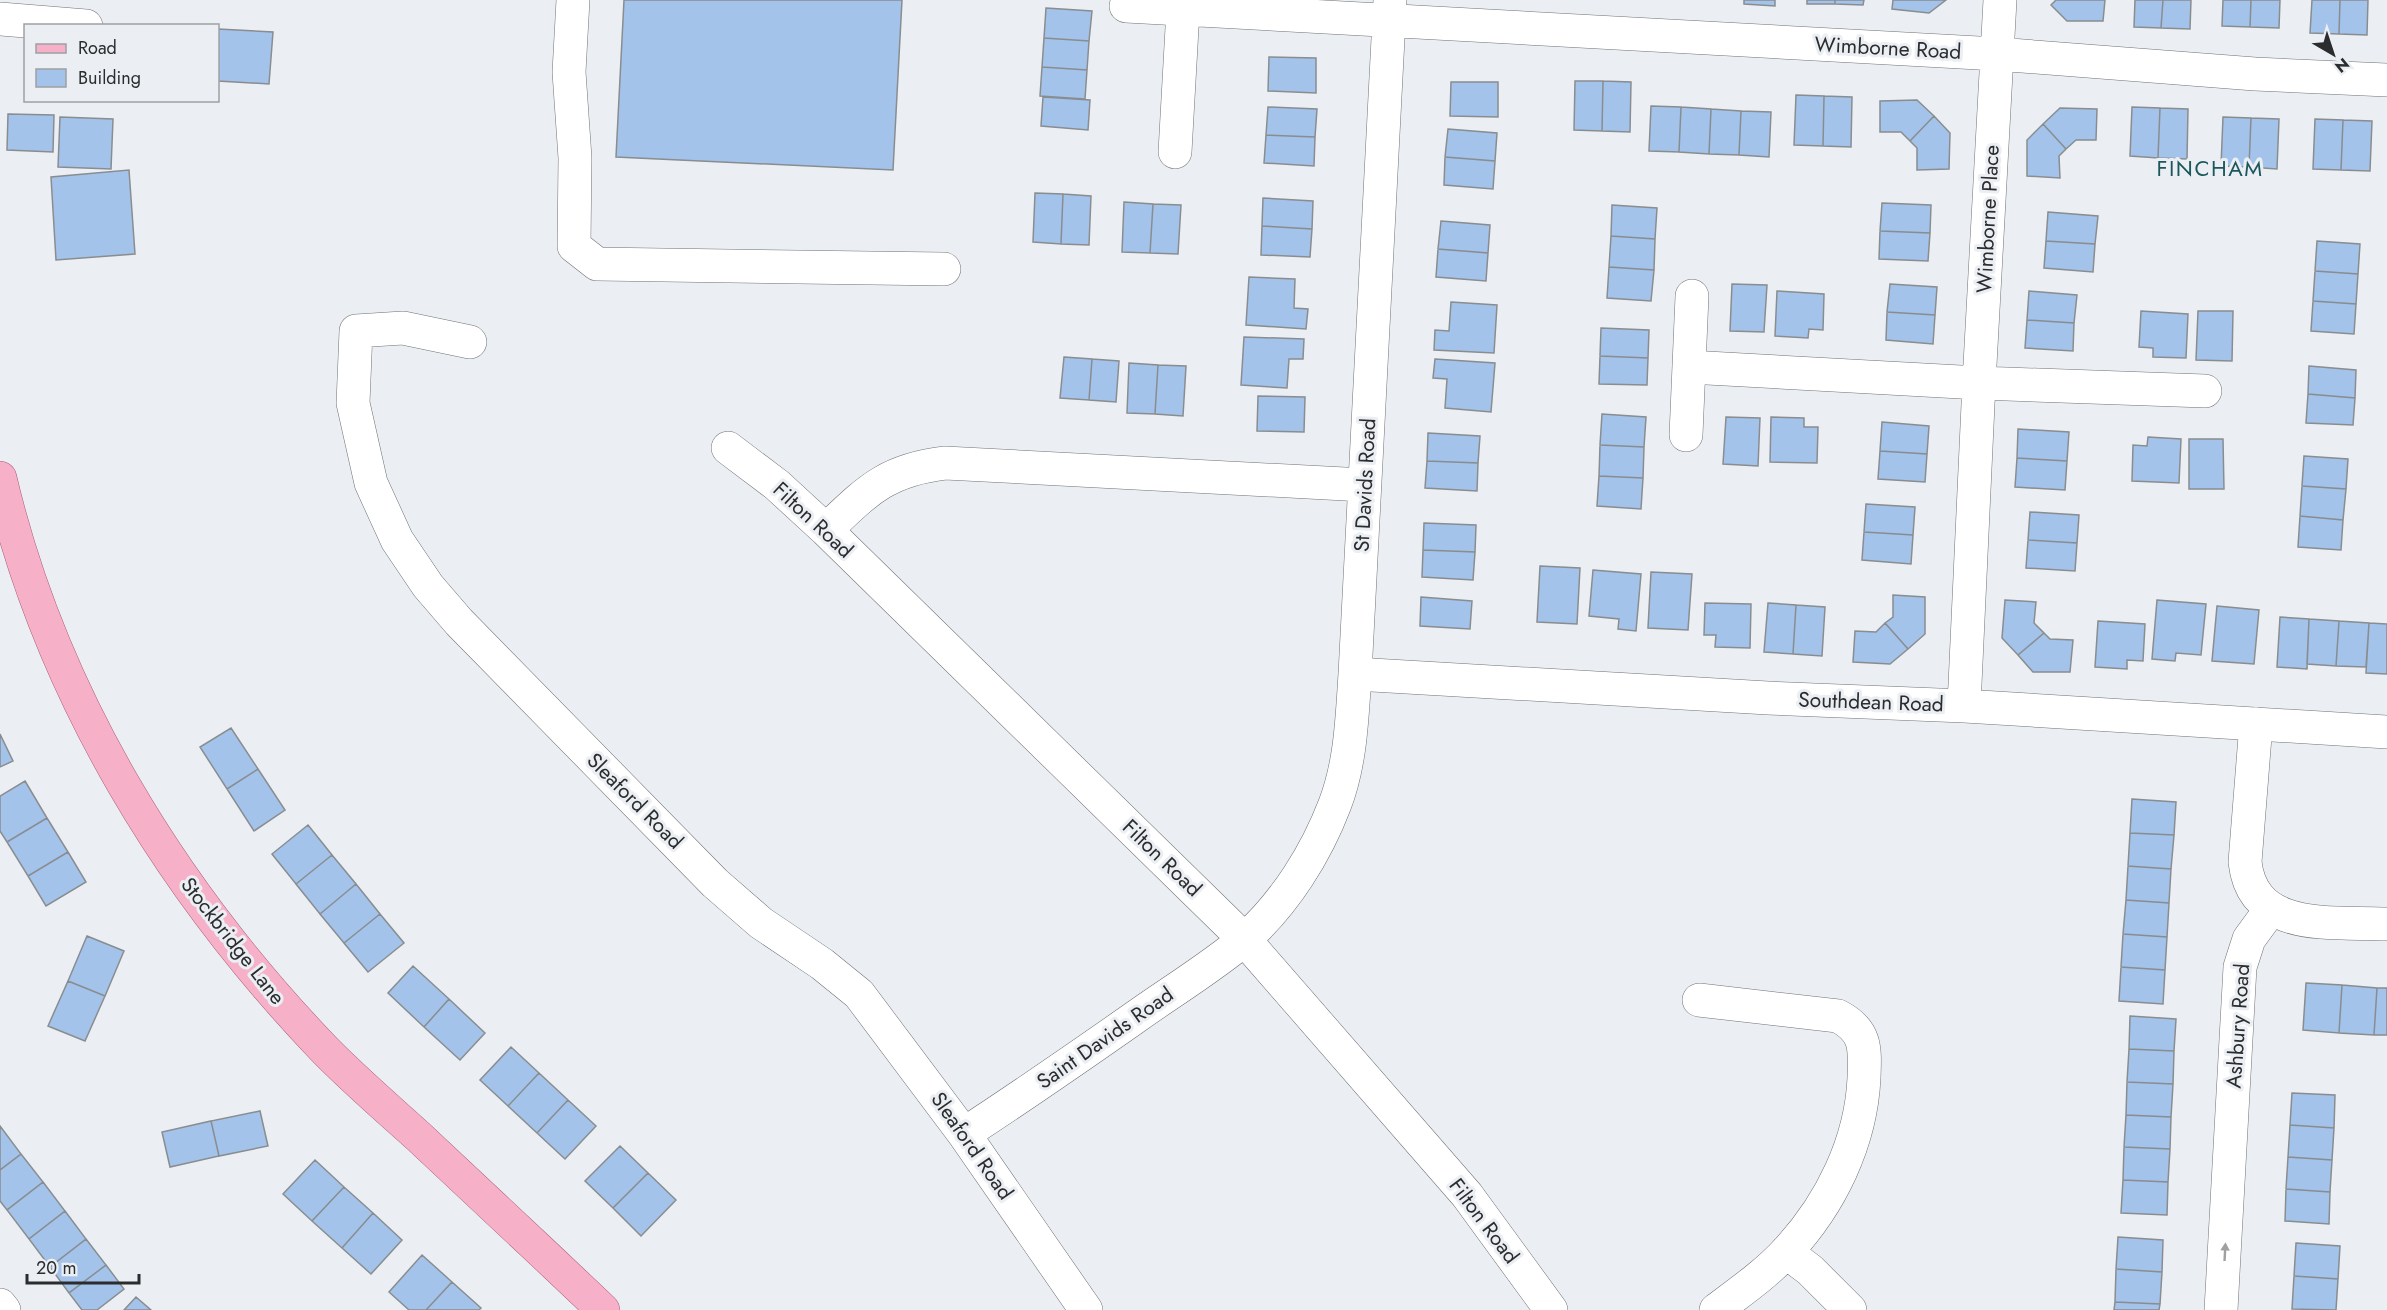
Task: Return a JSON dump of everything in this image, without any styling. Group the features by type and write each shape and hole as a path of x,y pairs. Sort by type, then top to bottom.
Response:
{"main road":[{"name":"Stockbridge Lane","path":"0,478 23,567 98,739 145,822 188,885 226,937 324,1049 603,1310"}],"street":[{"path":"573,0 569,72 575,159 574,246 597,264 944,269"},
{"name":"Wimborne Place","path":"1964,706 2000,0"},
{"name":"Wimborne Road","path":"1126,6 1183,10 1390,10 2255,74 2387,80"},
{"path":"1175,152 1183,10"},
{"name":"St Davids Road","path":"1244,939 1276,906 1312,853 1333,810 1350,745 1390,10"},
{"path":"0,19 61,24"},
{"path":"1686,435 1692,296"},
{"name":"Sleaford Road","path":"470,342 403,328 356,331 353,403 371,483 397,540 428,586 459,622 715,883 761,923 822,964 859,994 964,1134 1086,1310"},
{"path":"1689,367 1979,383 2205,391"},
{"name":"Filton Road","path":"728,448 777,485 825,530 1244,939 1467,1195 1551,1310"},
{"path":"825,530 860,497 887,478 905,470 945,463 1364,485"},
{"name":"Southdean Road","path":"1355,674 1756,697 1964,706 2387,732"},
{"path":"2256,724 2245,862 2248,882 2253,892 2271,909 2299,920 2387,924"},
{"name":"Ashbury Road","path":"2221,1310 2240,967 2249,939 2271,909"},
{"name":"Saint Davids Road","path":"964,1134 1053,1076 1244,939"},
{"path":"1699,1000 1838,1016 1852,1023 1860,1033 1865,1051 1856,1135 1837,1180 1816,1216 1786,1252 1716,1310"},
{"path":"1786,1252 1825,1283 1850,1310"},
{"path":"0,1305 4,1310"}],"building":[{"path":"624,0 902,0 893,170 616,157"},
{"path":"1744,0 1775,0 1775,6 1744,4"},
{"path":"1807,0 1835,0 1835,4 1807,4"},
{"path":"1835,0 1864,0 1863,5 1835,4"},
{"path":"1893,0 1946,0 1929,13 1892,9"},
{"path":"2056,0 2105,0 2103,21 2067,21 2051,5"},
{"path":"2135,0 2163,0 2161,28 2134,27"},
{"path":"2163,0 2191,0 2190,29 2161,28"},
{"path":"2223,0 2251,0 2250,27 2222,26"},
{"path":"2251,0 2280,0 2279,28 2250,27"},
{"path":"2312,0 2340,0 2339,34 2310,33"},
{"path":"2340,0 2368,0 2367,35 2339,34"},
{"path":"1046,8 1092,11 1089,41 1044,38"},
{"path":"219,29 273,32 269,84 219,81"},
{"path":"1044,38 1089,41 1087,70 1042,67"},
{"path":"1269,57 1316,58 1316,93 1268,91"},
{"path":"1042,67 1087,70 1085,99 1040,96"},
{"path":"1575,81 1603,81 1602,131 1574,130"},
{"path":"1603,81 1631,82 1630,132 1602,131"},
{"path":"1451,82 1498,82 1498,117 1450,116"},
{"path":"1796,95 1824,96 1823,146 1794,145"},
{"path":"1824,96 1852,97 1851,147 1823,146"},
{"path":"1043,97 1090,100 1088,130 1041,126"},
{"path":"1917,100 1934,116 1910,141 1901,132 1880,132 1880,101"},
{"path":"1651,106 1681,107 1679,152 1649,151"},
{"path":"1268,107 1317,109 1315,137 1266,135"},
{"path":"1681,107 1711,109 1709,154 1679,152"},
{"path":"2132,107 2160,108 2158,158 2130,156"},
{"path":"2060,108 2097,109 2096,140 2076,140 2066,149 2043,124"},
{"path":"2160,108 2188,109 2187,159 2158,158"},
{"path":"1711,109 1741,111 1739,155 1709,154"},
{"path":"1741,111 1771,112 1769,157 1739,155"},
{"path":"8,114 54,115 53,152 7,150"},
{"path":"1934,116 1950,133 1949,169 1917,170 1917,148 1910,141"},
{"path":"60,117 113,119 111,169 58,167"},
{"path":"2223,117 2251,118 2249,167 2221,166"},
{"path":"2251,118 2279,119 2277,169 2249,167"},
{"path":"2315,119 2343,120 2341,170 2313,169"},
{"path":"2343,120 2372,121 2370,171 2341,170"},
{"path":"2043,124 2066,149 2059,156 2060,178 2027,176 2027,140"},
{"path":"1448,129 1497,133 1495,161 1445,157"},
{"path":"1266,135 1315,137 1314,166 1264,163"},
{"path":"1445,157 1495,161 1493,189 1444,185"},
{"path":"129,170 135,254 56,260 51,177"},
{"path":"1035,193 1063,194 1061,244 1033,242"},
{"path":"1063,194 1091,196 1089,245 1061,244"},
{"path":"1263,198 1313,201 1312,229 1262,226"},
{"path":"1124,202 1153,204 1150,253 1122,252"},
{"path":"1882,203 1931,205 1930,233 1880,231"},
{"path":"1153,204 1181,205 1178,254 1150,253"},
{"path":"1612,205 1657,208 1655,239 1611,236"},
{"path":"2048,212 2098,216 2095,244 2046,241"},
{"path":"1441,221 1490,225 1488,253 1438,249"},
{"path":"1262,226 1312,229 1310,257 1261,255"},
{"path":"1880,231 1930,233 1928,261 1879,259"},
{"path":"1611,236 1655,239 1654,270 1609,267"},
{"path":"2046,241 2095,244 2093,272 2044,268"},
{"path":"2317,241 2360,244 2358,274 2315,271"},
{"path":"1438,249 1488,253 1486,281 1436,277"},
{"path":"1609,267 1654,270 1651,301 1607,298"},
{"path":"2315,271 2358,274 2356,304 2313,301"},
{"path":"1249,277 1295,279 1294,308 1308,309 1306,329 1246,325"},
{"path":"1732,284 1767,285 1764,332 1730,331"},
{"path":"1890,284 1937,287 1935,315 1887,312"},
{"path":"1777,291 1824,294 1823,330 1809,329 1808,338 1775,336"},
{"path":"2029,291 2077,295 2074,323 2027,320"},
{"path":"2313,301 2356,304 2354,334 2311,331"},
{"path":"1451,302 1497,305 1494,353 1434,350 1435,330 1449,331"},
{"path":"2141,311 2188,314 2186,358 2153,357 2153,348 2139,347"},
{"path":"2198,311 2233,311 2232,361 2196,360"},
{"path":"1887,312 1935,315 1933,344 1886,340"},
{"path":"2027,320 2074,323 2073,351 2025,348"},
{"path":"1601,328 1649,330 1648,358 1600,356"},
{"path":"1244,337 1304,339 1303,359 1289,359 1287,388 1241,385"},
{"path":"1600,356 1648,358 1647,385 1599,384"},
{"path":"1064,357 1092,359 1089,400 1060,398"},
{"path":"1092,359 1119,361 1116,402 1089,400"},
{"path":"1435,359 1495,363 1491,412 1445,408 1447,379 1433,378"},
{"path":"1129,363 1158,365 1155,414 1127,413"},
{"path":"1158,365 1186,366 1183,416 1155,414"},
{"path":"2309,366 2356,370 2355,398 2308,394"},
{"path":"2308,394 2355,398 2353,425 2306,423"},
{"path":"1258,396 1305,397 1304,432 1257,431"},
{"path":"1602,414 1646,417 1644,447 1600,445"},
{"path":"1726,417 1760,418 1758,466 1723,464"},
{"path":"1771,417 1804,418 1804,427 1818,427 1817,463 1770,462"},
{"path":"1882,422 1929,426 1927,454 1880,451"},
{"path":"2018,429 2069,432 2067,461 2017,458"},
{"path":"1428,433 1480,436 1478,463 1427,461"},
{"path":"2148,437 2181,439 2179,483 2132,481 2133,445 2147,446"},
{"path":"2189,439 2223,439 2224,489 2189,489"},
{"path":"1600,445 1644,447 1643,478 1599,476"},
{"path":"1880,451 1927,454 1925,482 1878,479"},
{"path":"2304,456 2348,459 2346,489 2302,486"},
{"path":"2017,458 2067,461 2065,490 2015,487"},
{"path":"1427,461 1478,463 1477,491 1425,488"},
{"path":"1599,476 1643,478 1641,509 1597,506"},
{"path":"2302,486 2346,489 2343,520 2300,516"},
{"path":"1866,504 1915,507 1913,535 1864,532"},
{"path":"2030,512 2079,515 2077,543 2028,540"},
{"path":"2300,516 2343,520 2341,550 2298,547"},
{"path":"1424,523 1476,525 1475,552 1423,550"},
{"path":"1864,532 1913,535 1911,564 1862,560"},
{"path":"2028,540 2077,543 2075,571 2026,568"},
{"path":"1423,550 1475,552 1473,580 1422,577"},
{"path":"1540,566 1580,568 1577,624 1537,622"},
{"path":"1593,570 1641,574 1636,631 1618,629 1619,619 1589,616"},
{"path":"1651,572 1692,574 1688,630 1648,628"},
{"path":"1893,595 1925,597 1925,634 1908,649 1885,623 1893,617"},
{"path":"1421,597 1472,601 1470,629 1420,626"},
{"path":"2005,600 2036,602 2034,623 2044,633 2018,655 2002,638"},
{"path":"2157,600 2206,604 2201,655 2176,653 2175,661 2152,659"},
{"path":"1705,603 1751,604 1750,648 1715,647 1716,635 1704,635"},
{"path":"1768,603 1796,605 1793,654 1764,652"},
{"path":"1796,605 1825,607 1822,656 1793,654"},
{"path":"2217,606 2259,610 2254,664 2212,661"},
{"path":"2280,617 2309,619 2307,669 2277,667"},
{"path":"2309,619 2339,621 2336,666 2307,664"},
{"path":"2098,621 2145,624 2143,661 2127,660 2127,669 2095,667"},
{"path":"2339,621 2369,623 2366,667 2336,666"},
{"path":"1885,623 1908,649 1890,664 1853,662 1855,631 1876,632"},
{"path":"2369,623 2387,624 2387,674 2366,673"},
{"path":"2044,633 2050,639 2073,640 2070,672 2033,672 2018,655"},
{"path":"231,728 258,769 227,789 200,747"},
{"path":"0,734 13,761 0,767"},
{"path":"258,769 285,810 254,831 227,789"},
{"path":"25,781 47,818 7,842 0,831 0,796"},
{"path":"2132,799 2176,802 2174,835 2130,833"},
{"path":"47,818 68,852 28,876 7,842"},
{"path":"308,825 332,855 296,884 272,854"},
{"path":"2130,833 2174,835 2171,869 2128,866"},
{"path":"68,852 86,882 46,906 28,876"},
{"path":"332,855 356,884 320,914 296,884"},
{"path":"2128,866 2171,869 2169,903 2126,900"},
{"path":"356,884 380,914 344,943 320,914"},
{"path":"2126,900 2169,903 2167,937 2123,934"},
{"path":"380,914 404,943 368,972 344,943"},
{"path":"2123,934 2167,937 2165,970 2121,967"},
{"path":"87,936 124,951 105,996 68,981"},
{"path":"413,966 449,999 424,1027 388,993"},
{"path":"2121,967 2165,970 2163,1004 2119,1001"},
{"path":"68,981 105,996 85,1041 48,1026"},
{"path":"2306,983 2342,985 2339,1033 2303,1030"},
{"path":"2342,985 2377,988 2374,1035 2339,1033"},
{"path":"2377,988 2387,988 2387,1035 2374,1035"},
{"path":"449,999 485,1033 460,1060 424,1027"},
{"path":"2130,1016 2176,1019 2174,1051 2129,1049"},
{"path":"511,1047 539,1073 508,1106 480,1080"},
{"path":"2129,1049 2174,1051 2173,1084 2127,1082"},
{"path":"539,1073 568,1100 537,1133 508,1106"},
{"path":"2127,1082 2173,1084 2171,1117 2126,1115"},
{"path":"2292,1093 2335,1095 2334,1128 2290,1125"},
{"path":"568,1100 596,1126 565,1159 537,1133"},
{"path":"260,1111 268,1146 219,1156 211,1121"},
{"path":"2126,1115 2171,1117 2170,1149 2124,1147"},
{"path":"211,1121 219,1156 170,1167 162,1132"},
{"path":"2290,1125 2334,1128 2332,1160 2288,1157"},
{"path":"0,1126 21,1154 0,1170"},
{"path":"620,1146 648,1173 613,1208 585,1181"},
{"path":"2124,1147 2170,1149 2168,1182 2123,1180"},
{"path":"21,1154 43,1182 7,1210 0,1201 0,1170"},
{"path":"2288,1157 2332,1160 2330,1192 2286,1189"},
{"path":"315,1160 344,1187 312,1221 283,1194"},
{"path":"648,1173 676,1200 641,1236 613,1208"},
{"path":"2123,1180 2168,1182 2167,1215 2121,1213"},
{"path":"43,1182 65,1211 29,1239 7,1210"},
{"path":"344,1187 373,1213 342,1248 312,1221"},
{"path":"2286,1189 2330,1192 2329,1224 2285,1221"},
{"path":"65,1211 86,1239 50,1267 29,1239"},
{"path":"373,1213 402,1240 371,1274 342,1248"},
{"path":"2118,1237 2163,1240 2162,1272 2116,1269"},
{"path":"86,1239 106,1265 69,1293 50,1267"},
{"path":"2296,1243 2340,1246 2338,1279 2294,1276"},
{"path":"422,1255 452,1282 426,1310 409,1310 389,1292"},
{"path":"106,1265 124,1289 97,1310 82,1310 69,1293"},
{"path":"2116,1269 2162,1272 2160,1304 2115,1302"},
{"path":"2294,1276 2338,1279 2336,1310 2292,1309"},
{"path":"452,1282 481,1308 479,1310 426,1310"},
{"path":"136,1297 151,1310 124,1310"},
{"path":"2115,1302 2160,1304 2159,1310 2114,1310"}],"district":[{"name":"FINCHAM","path":"2210,168"}]}
